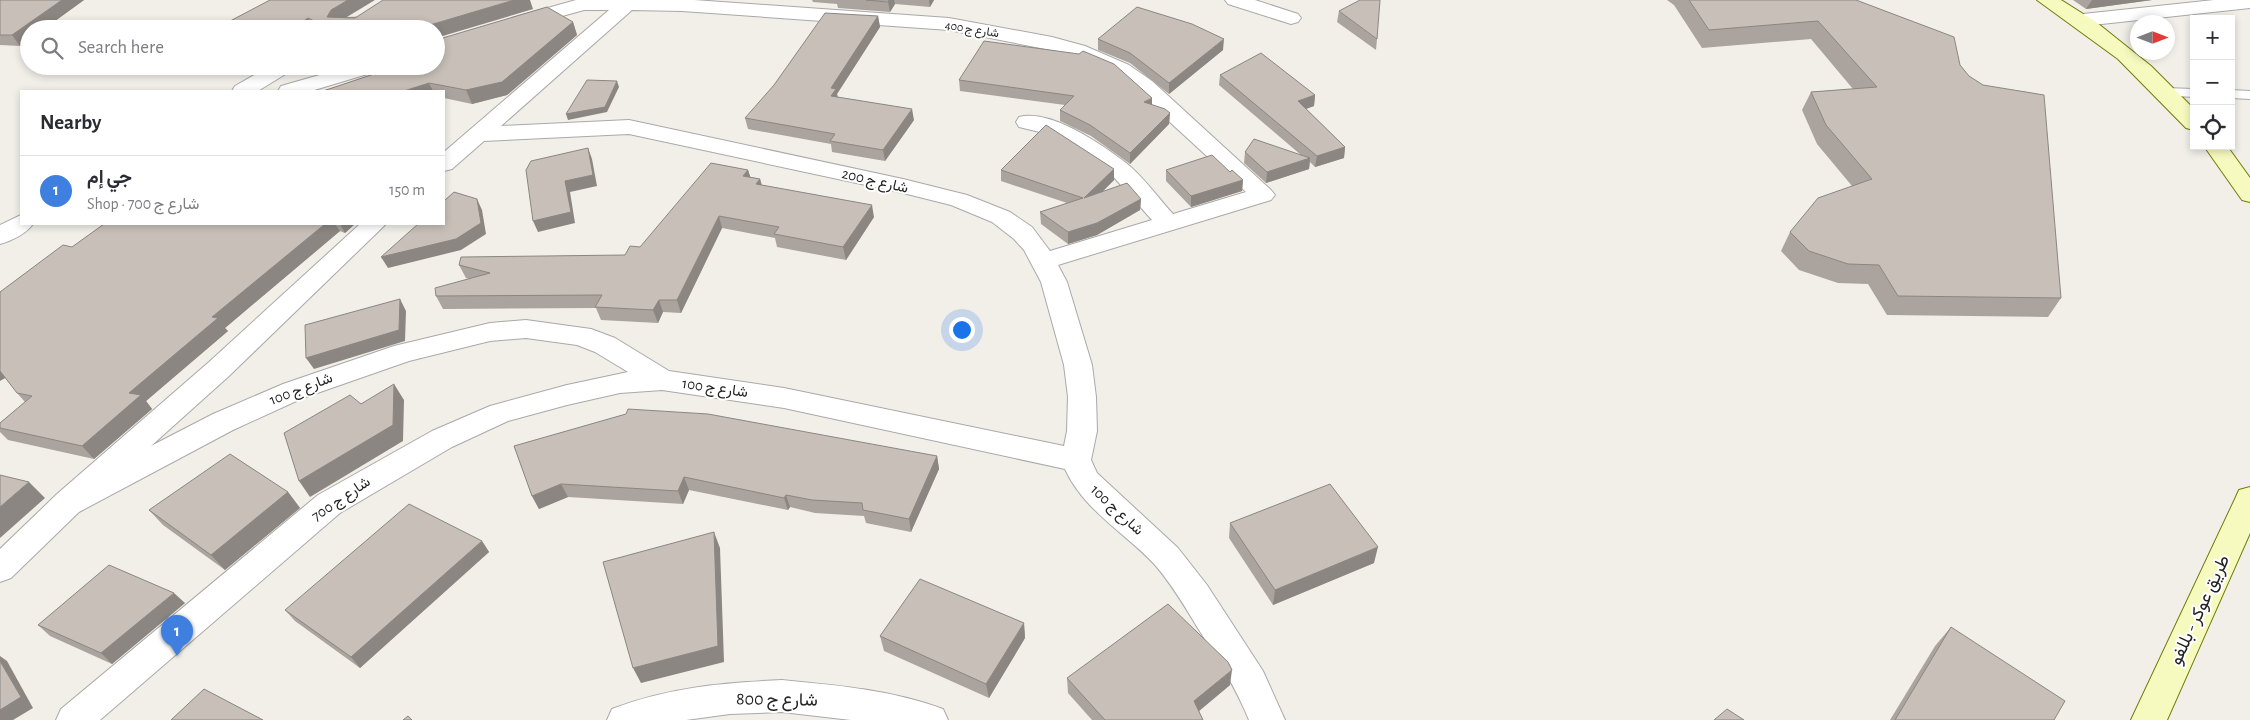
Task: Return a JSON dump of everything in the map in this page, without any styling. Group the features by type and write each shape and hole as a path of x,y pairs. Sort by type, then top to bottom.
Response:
{"street":[{"path":"1235,0 1291,18"},
{"path":"2047,0 2082,20 2120,48 2190,119"},
{"path":"2082,20 2250,2"},
{"name":"شارع ج 400","path":"499,28 566,7 591,4 682,5 949,24 1025,37 1078,50 1122,69 1144,86 1263,195 1168,223"},
{"path":"445,163 629,4"},
{"path":"245,90 270,75"},
{"path":"292,90 343,75"},
{"path":"1026,122 1060,130 1119,169 1168,223 1044,261"},
{"name":"شارع ج 200","path":"481,134 629,127 903,186 959,200 1001,216 1023,233 1044,261 1062,307 1078,366 1082,431 1076,460"},
{"path":"2218,150 2250,195"},
{"path":"0,236 20,224"},
{"name":"شارع ج 100","path":"0,569 68,503 219,369 373,225"},
{"name":"شارع ج 100","path":"68,503 223,422 293,391 404,353 490,332 526,329 581,336 605,345 662,380 784,398 1076,460 1086,480 1096,493 1167,557 1195,595 1250,682 1267,720"},
{"name":"شارع ج 700","path":"74,720 329,504 354,488 450,435 500,413 620,384 662,380"},
{"name":"طريق عوكر - بللفو","path":"2149,720 2250,499"},
{"name":"شارع ج 800","path":"625,720 665,707 730,698 782,696 827,700 914,715 930,720"}],"lane":[{"path":"2165,92 2190,93"},
{"path":"2235,94 2250,95"}],"building":[{"path":"0,0 62,0 33,20 20,20 20,29 12,35 0,35"},
{"path":"270,0 348,0 331,10 327,17 355,18 383,0 514,0 445,21 312,20 308,18 305,20 232,20"},
{"path":"866,0 889,0 888,2"},
{"path":"1360,0 1380,0 1377,39 1339,11"},
{"path":"1689,0 1856,0 1954,37 1960,65 1969,76 1983,85 2044,95 2061,298 1898,296 1879,265 1848,264 1809,251 1790,232 1818,198 1872,179 1826,125 1811,92 1877,87 1818,21 1709,30"},
{"path":"547,7 573,22 502,82 466,90 429,83 407,90 326,90 371,75 445,75 445,37"},
{"path":"1137,7 1192,24 1224,39 1169,83 1130,53 1098,39"},
{"path":"825,13 878,16 831,88 836,89 831,96 912,109 883,150 830,141 835,134 745,118 774,85"},
{"path":"984,41 1079,54 1083,51 1114,64 1152,98 1144,102 1165,109 1170,113 1130,153 1090,125 1060,110 1074,96 959,80"},
{"path":"1261,53 1315,95 1298,101 1345,147 1317,156 1220,75"},
{"path":"587,80 617,81 605,107 566,114"},
{"path":"1046,125 1114,169 1084,198 1127,183 1141,199 1097,223 1068,232 1040,212 1083,198 1001,170"},
{"path":"1254,139 1310,158 1267,172 1245,152"},
{"path":"588,148 593,175 565,181 571,212 533,221 526,170 531,161"},
{"path":"1212,155 1230,172 1232,170 1243,180 1191,196 1166,170"},
{"path":"711,163 748,170 743,176 760,179 756,184 872,205 843,247 774,234 779,227 719,216 677,300 659,300 653,310 595,307 602,295 436,296 435,288 490,273 459,265 461,257 625,255 630,246 640,247"},
{"path":"454,192 477,199 481,223 456,239 381,257 417,225 445,225 445,200"},
{"path":"103,225 324,225 212,317 218,318 129,393 141,395 82,446 0,428 0,423 32,396 17,393 0,371 0,292 63,245 72,247"},
{"path":"400,299 399,330 306,358 305,325"},
{"path":"394,384 393,425 299,481 284,433 350,395 361,404"},
{"path":"628,409 708,414 937,456 909,519 863,510 862,503 812,500 786,495 784,498 684,477 678,491 561,484 532,496 514,446 626,414"},
{"path":"230,454 288,492 211,555 149,510"},
{"path":"0,475 29,482 0,507"},
{"path":"1330,484 1378,547 1275,590 1230,523"},
{"path":"409,504 482,541 351,657 285,610"},
{"path":"714,532 718,646 633,668 603,562"},
{"path":"109,565 174,593 101,653 38,625"},
{"path":"920,579 1024,623 986,684 880,636"},
{"path":"1168,604 1228,662 1232,670 1194,701 1203,720 1105,720 1067,678"},
{"path":"1951,627 2065,701 2054,720 1895,720"},
{"path":"0,661 21,697 0,710"},
{"path":"204,689 263,720 171,720"},
{"path":"1727,709 1744,720 1714,720"},
{"path":"408,716 412,720 403,720"}],"place":[{"name":"جي إم","path":"177,656"}]}
